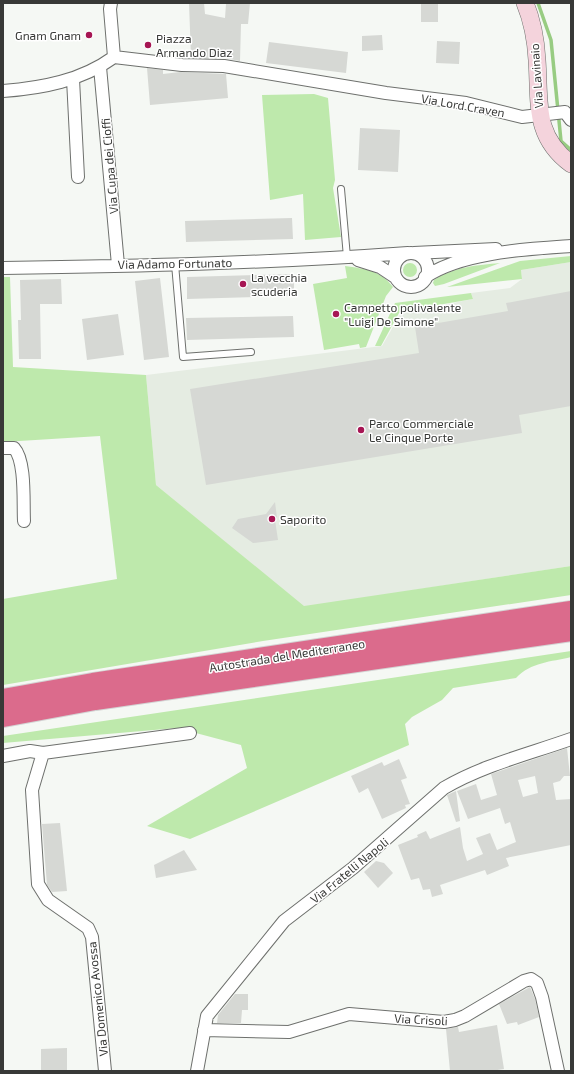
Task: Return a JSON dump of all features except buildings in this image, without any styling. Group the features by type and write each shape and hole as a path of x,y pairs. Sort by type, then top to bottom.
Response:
{"highway":[{"path":"468,627 520,613 571,606"},
{"name":"Autostrada del Mediterraneo","path":"3,700 93,684 571,612"},
{"name":"Autostrada del Mediterraneo","path":"3,716 95,699 571,630"}],"street":[{"path":"3,92 33,89 73,79 100,67 114,57 110,9 111,3"},
{"name":"Via Lavinaio","path":"525,3 529,13 545,114 554,149 571,164"},
{"name":"Via Lord Craven","path":"114,57 182,64 224,66 386,93 466,103 522,117 545,114 568,116"},
{"name":"Via Cupa dei Cioffi","path":"100,67 118,264"},
{"path":"73,79 78,177"},
{"name":"Via Adamo Fortunato","path":"3,268 118,264 175,264 347,257 476,249 523,250 571,246"},
{"name":"Via Adamo Fortunato","path":"425,277 450,264 523,250"},
{"path":"411,253 419,255 426,262 427,272 425,277 418,285 409,286 401,283 395,277 394,267 398,258 411,253"},
{"name":"Via Adamo Fortunato","path":"347,257 368,262 395,277"},
{"path":"3,448 14,448 18,453 21,466 24,520"},
{"path":"3,756 30,751 43,753 190,733"},
{"name":"Via Fratelli Napoli","path":"197,1071 207,1016 284,921 359,863 444,788 481,770 571,739"},
{"name":"Via Domenico Avossa","path":"43,753 32,790 38,884 48,900 88,928 92,937 105,1071"},
{"name":"Via Crisoli","path":"204,1030 289,1032 349,1014 444,1022 465,1016 524,981 531,979 537,983 542,997 558,1071"}],"lane":[{"path":"340,188 347,257"},
{"path":"175,264 183,357 251,352"}],"shaded area":[{"name":"Parco Commerciale Le Cinque Porte","path":"571,262 571,566 304,607 156,485 146,375 382,346 401,313 473,299 471,293 510,288 522,279 521,270"}],"green space":[{"path":"314,94 328,98 335,180 333,188 341,237 305,240 303,194 270,200 262,95"},
{"path":"571,256 571,262 521,270 522,279 447,287 520,261"},
{"path":"410,263 415,265 417,270 415,275 410,277 405,275 403,270 405,265"},
{"path":"500,263 444,284 435,286 433,283 434,280 457,269"},
{"path":"345,266 372,271 383,277 393,287 386,296 366,347 360,348 359,344 324,350 313,284 347,278"},
{"path":"3,277 10,277 13,367 146,375 156,485 304,606 571,566 571,595 263,641 3,685 3,599 117,579 100,436 3,442"},
{"path":"471,293 473,299 403,311 399,313 381,346 375,346 395,303"},
{"path":"571,651 571,657 535,666 528,669 516,678 453,688 442,700 412,717 405,724 409,745 190,839 147,826 247,768 241,745 177,728 3,743 3,736"}],"waterway":[{"path":"538,3 551,40 561,141 571,150"}],"place":[{"name":"Gnam Gnam","path":"89,35"},
{"name":"Piazza Armando Diaz","path":"148,45"},
{"name":"La vecchia scuderia","path":"243,284"},
{"name":"Campetto polivalente \"Luigi De Simone\"","path":"336,314"},
{"name":"Parco Commerciale Le Cinque Porte","path":"361,430"},
{"name":"Saporito","path":"272,519"}]}
